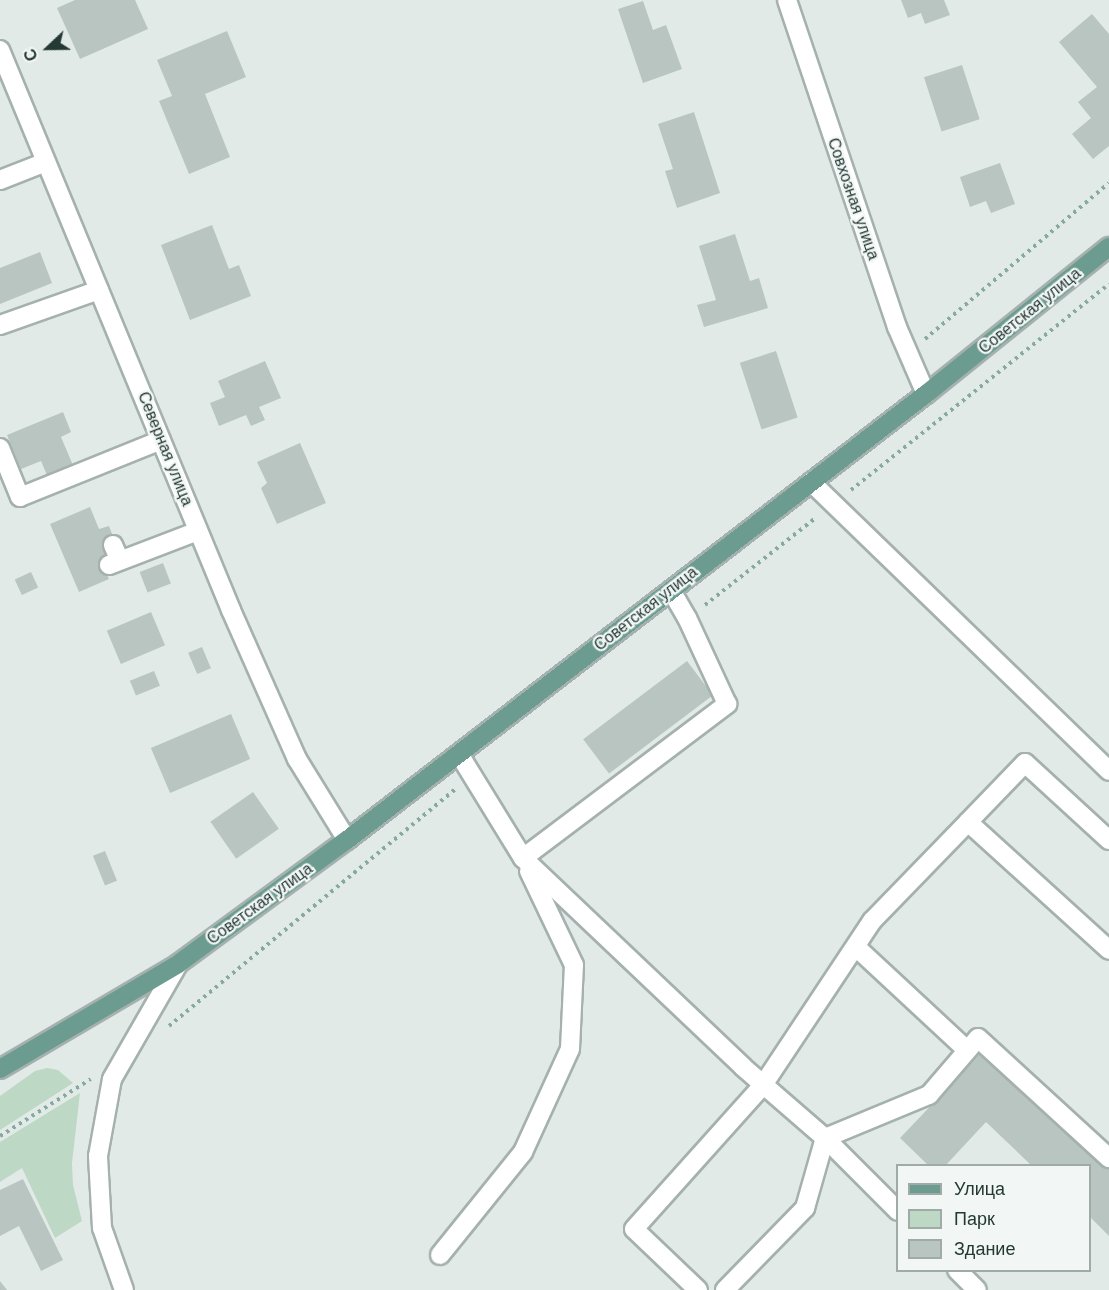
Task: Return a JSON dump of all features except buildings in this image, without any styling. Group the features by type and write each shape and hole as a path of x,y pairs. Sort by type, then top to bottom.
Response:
{"main road":[{"name":"Советская улица","path":"0,1069 178,964 347,840 927,394 1109,247"}],"street":[{"name":"Совхозная улица","path":"787,0 824,115 908,353 927,394"},
{"name":"Северная улица","path":"0,50 198,531 297,759 347,840"},
{"path":"0,180 46,162"},
{"path":"0,324 99,290"},
{"path":"0,448 20,497 161,440"},
{"path":"811,482 1108,769"},
{"path":"114,557 198,531"},
{"path":"523,858 727,704 687,618 671,590"},
{"path":"440,1255 523,1152 570,1049 574,965 523,858 459,754"},
{"path":"698,1290 634,1229 763,1085 872,921 1025,763 1109,840"},
{"path":"968,822 1109,950"},
{"path":"523,858 763,1085 825,1138 896,1210"},
{"path":"856,947 967,1050"},
{"path":"124,1290 102,1228 98,1156 112,1079 178,964"},
{"path":"825,1138 929,1095 978,1038 1109,1158"},
{"path":"725,1290 805,1208 825,1138"},
{"path":"959,1272 977,1290"}],"path":[{"path":"908,353 1109,183"},
{"path":"687,618 1109,284"},
{"path":"165,1029 472,776"},
{"path":"0,1136 94,1077"}],"green space":[{"path":"47,1068 58,1070 73,1083 0,1130 0,1096 35,1071"},
{"path":"80,1093 72,1163 73,1185 82,1221 55,1238 22,1168 0,1182 0,1142"}]}
